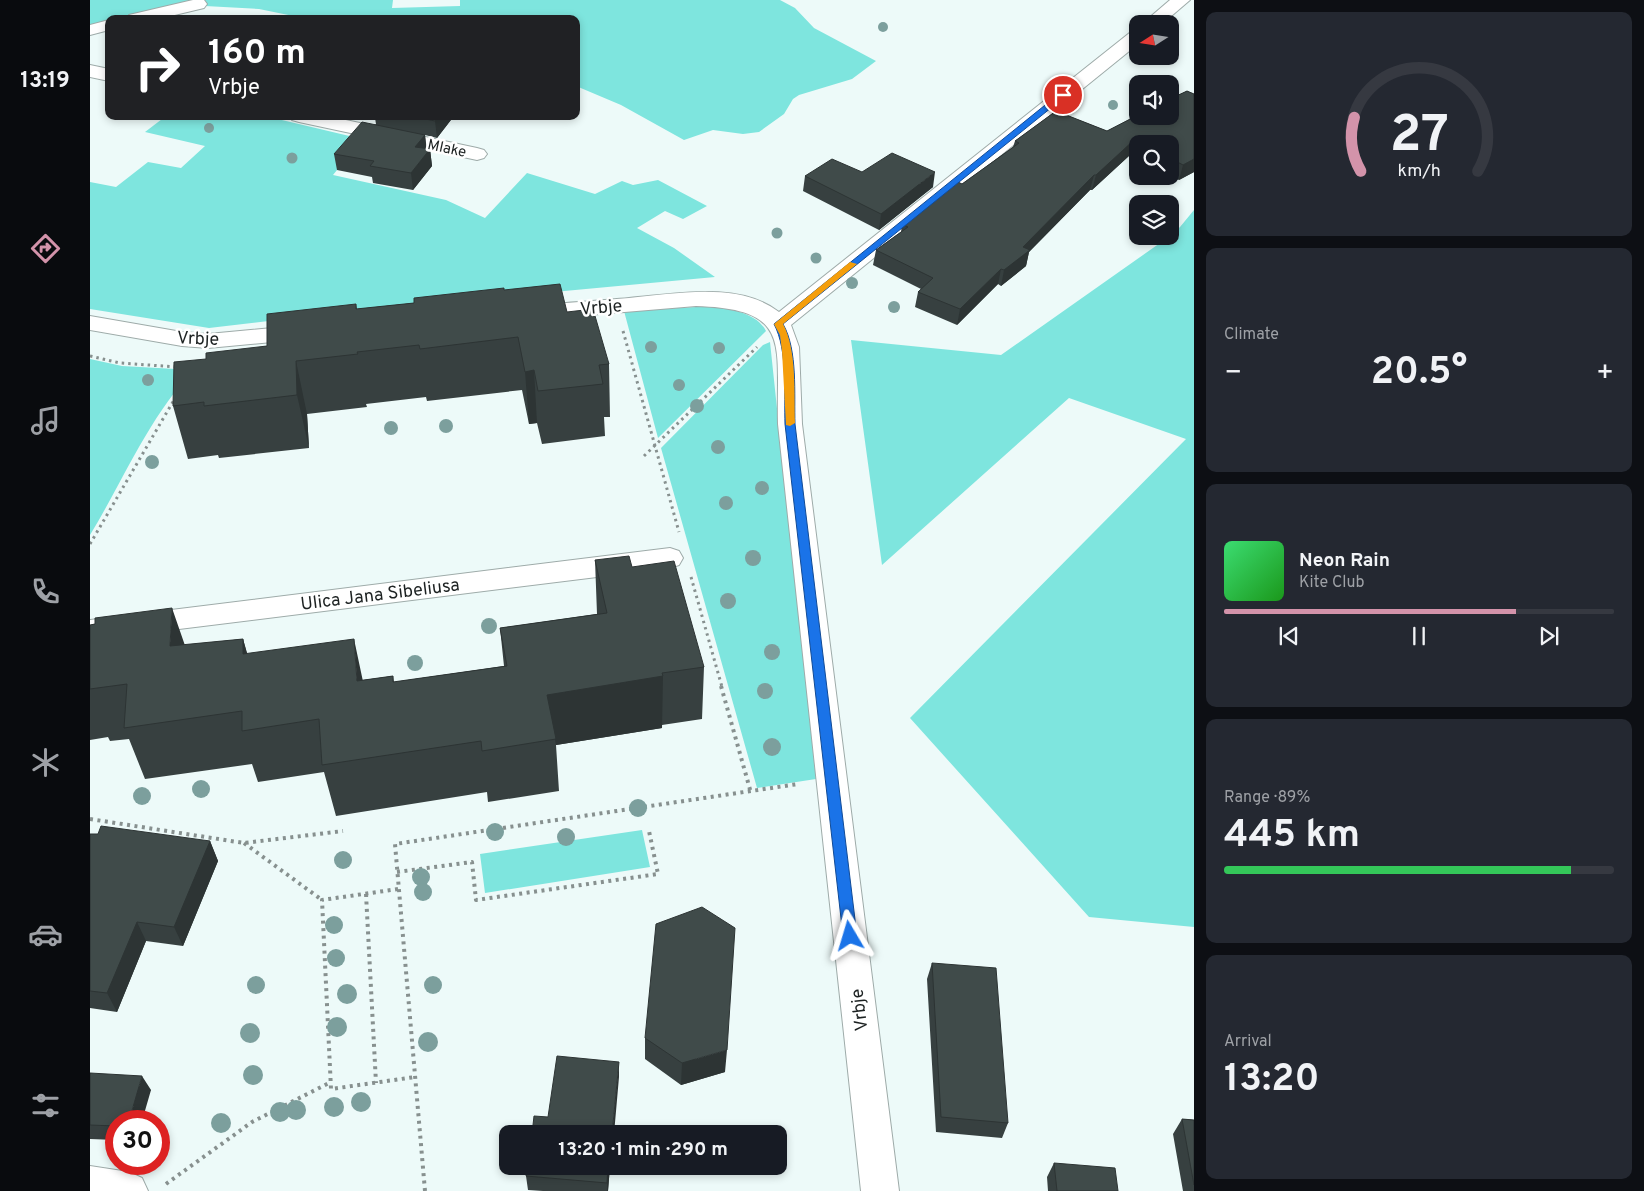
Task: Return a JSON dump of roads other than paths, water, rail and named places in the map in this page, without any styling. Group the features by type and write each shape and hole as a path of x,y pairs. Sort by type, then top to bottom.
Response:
{"street":[{"path":"1162,15 1181,0"},
{"path":"152,15 198,4"},
{"path":"90,30 105,26"},
{"path":"778,324 1129,42"},
{"path":"90,72 105,75"},
{"name":"Mlake","path":"318,120 477,154"},
{"name":"Vrbje","path":"508,315 696,298 744,303 760,310 778,324 784,335 787,351 790,424 880,1191"},
{"name":"Vrbje","path":"90,323 182,339 208,341 322,330"},
{"name":"Ulica Jana Sibeliusa","path":"90,630 670,558"},
{"path":"90,1185 146,1188"}]}
